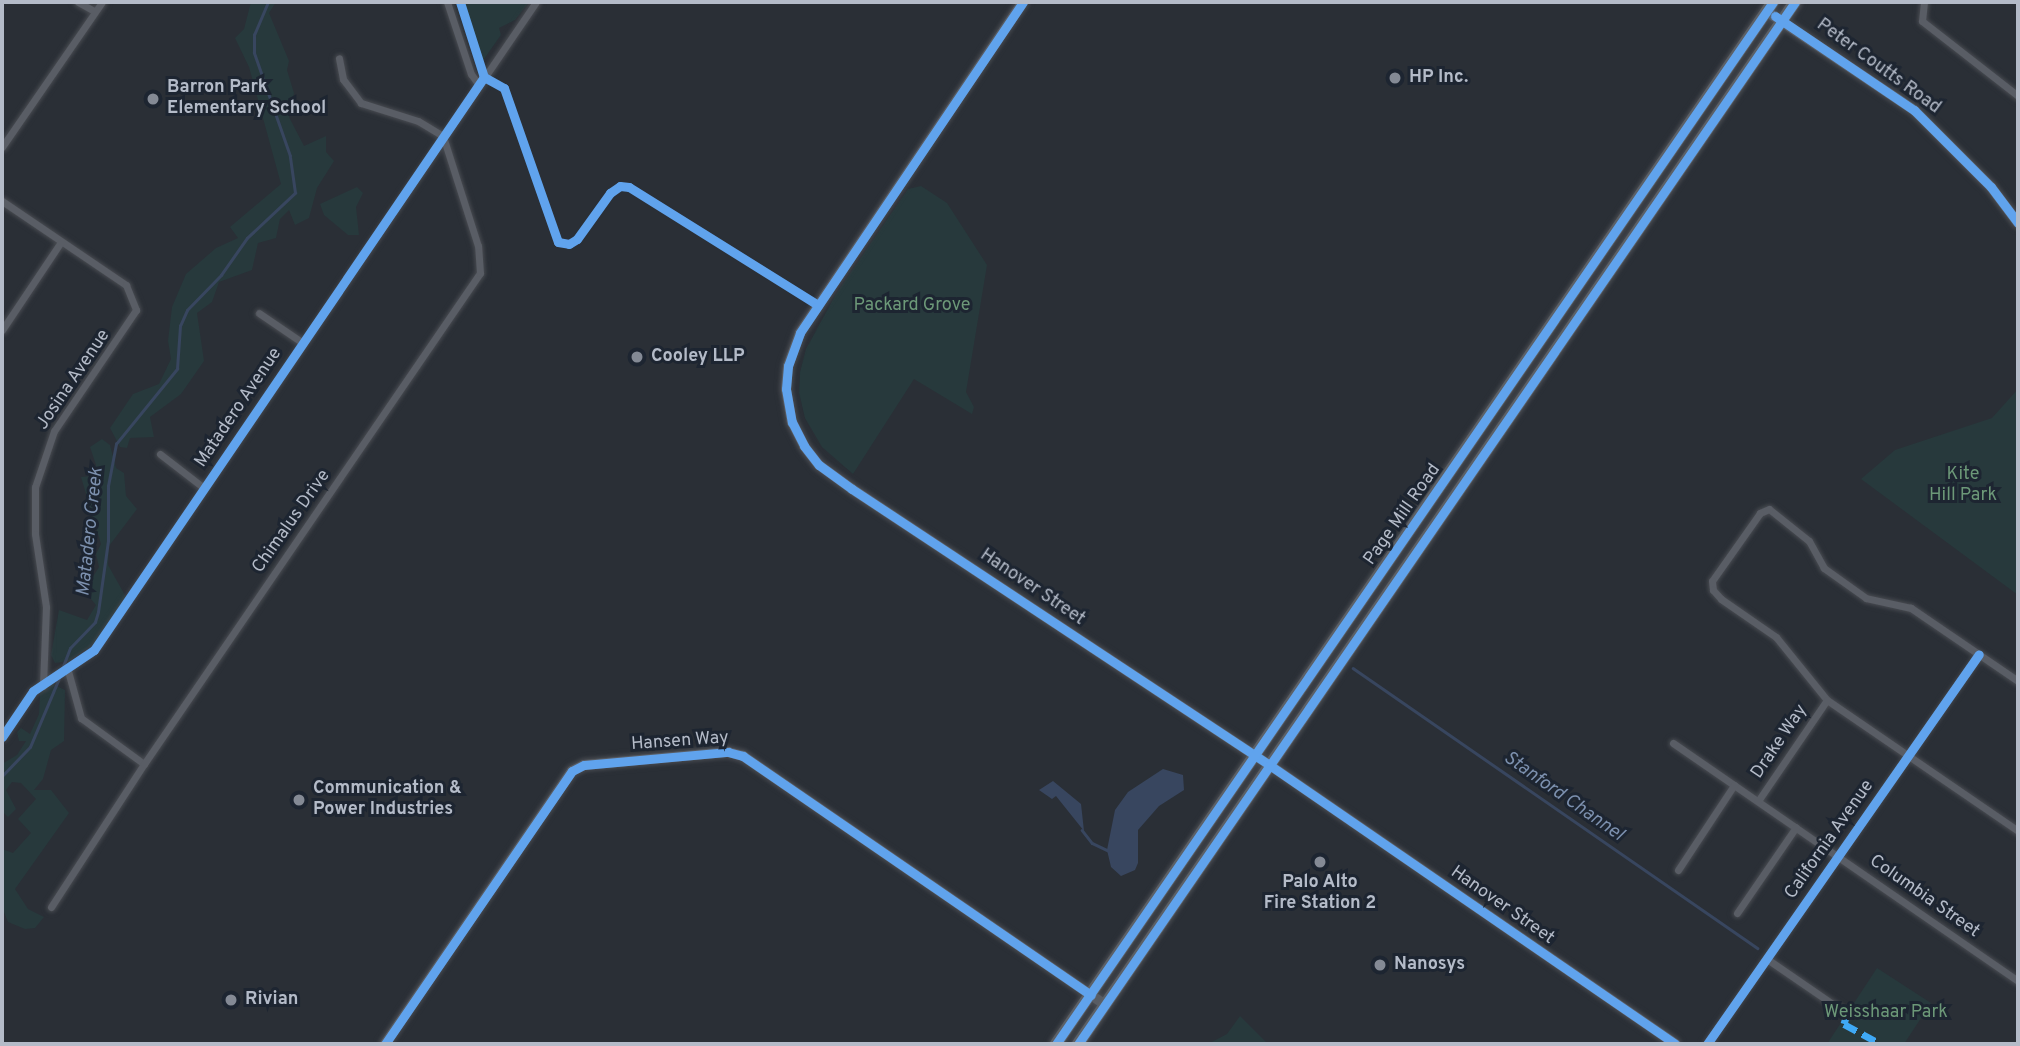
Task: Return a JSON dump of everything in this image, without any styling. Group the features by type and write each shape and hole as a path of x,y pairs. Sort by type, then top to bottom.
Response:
{"main road":[{"name":"Page Mill Road","path":"1078,1044 1795,2"},
{"name":"Page Mill Road","path":"1056,1044 1770,6"},
{"path":"1524,366 1528,392"}],"street":[{"path":"78,2 94,11"},
{"path":"2,147 102,2"},
{"path":"447,2 471,74 479,85"},
{"name":"Matadero Avenue","path":"2,737 33,691 66,672 94,650 536,2"},
{"name":"Hanover Street","path":"1023,2 800,333 787,377 792,422 804,446 828,472 1271,766 1675,1044"},
{"path":"1924,2 1922,21 2018,96"},
{"name":"Peter Coutts Road","path":"1770,6 1782,21 1914,110 1991,187 2018,223"},
{"path":"339,58 343,79 360,103 418,121 443,136"},
{"path":"2,131 9,136"},
{"name":"Chimalus Drive","path":"51,907 144,764 480,273 478,247 443,136"},
{"name":"Josina Avenue","path":"2,201 126,285 136,310 54,431 35,487 35,534 46,607 43,686"},
{"path":"2,330 61,242"},
{"path":"259,313 303,343"},
{"path":"160,454 204,488"},
{"path":"2018,681 1910,608 1866,598 1819,563 1809,541 1793,525 1765,510 1712,586 1721,599 1776,637 1827,700 2018,831"},
{"name":"California Avenue","path":"1707,1044 1979,654"},
{"path":"66,672 81,718 144,764"},
{"name":"Drake Way","path":"1758,801 1827,700"},
{"name":"Columbia Street","path":"1673,743 2018,981"},
{"name":"Hansen Way","path":"385,1044 572,771 584,765 728,752 743,756 1105,1005"},
{"path":"1678,870 1734,785"},
{"path":"1737,913 1796,827"},
{"path":"1767,959 1847,1014"}],"green space":[{"path":"251,2 276,2 269,13 289,61 287,70 294,93 289,117 304,146 326,136 326,152 334,161 317,188 309,218 295,225 289,210 280,219 276,238 258,243 252,270 219,282 212,302 197,313 204,361 181,394 150,417 154,437 130,438 127,448 120,447 110,428 133,394 159,384 171,359 168,341 172,307 186,274 216,248 238,238 230,227 281,184 249,67 235,38 244,29"},
{"path":"462,2 529,2 515,20 499,28 501,35 482,62"},
{"name":"Packard Grove","path":"921,186 947,203 987,265 966,392 974,407 972,414 914,379 853,474 822,447 805,418 799,393 800,372 806,349 836,294 908,189"},
{"path":"357,187 363,193 356,207 359,235 348,235 324,215 320,204"},
{"name":"Kite Hill Park","path":"2018,389 2018,595 1861,479 1895,450 1992,418"},
{"path":"102,439 110,445 116,468 124,473 126,496 137,509 109,546 108,565 126,597 95,643 69,661 55,663 51,655 59,610 87,620 96,605 84,591 99,567 96,554 101,544 81,477 92,476 96,465 90,447"},
{"path":"50,683 65,690 64,741 51,750 43,779 34,790 51,790 69,813 15,889 28,909 44,917 35,928 25,929 8,922 2,907 2,849 13,853 31,833 18,819 36,799 21,783 12,782 6,790 16,809 8,817 2,811 2,764 17,755 26,741 19,741 17,732 21,728 30,734 39,714 40,694"},
{"name":"Weisshaar Park","path":"1877,968 1931,1003 1904,1044 1827,1044"},
{"path":"1240,1016 1268,1044 1208,1044 1227,1034"}],"water":[{"path":"1163,769 1183,775 1184,790 1159,806 1138,830 1138,863 1135,870 1121,876 1111,867 1107,850 1115,810 1128,792"},
{"path":"1053,781 1081,804 1084,831 1056,796 1052,799 1039,790"}],"waterway":[{"name":"Matadero Creek","path":"62,669 70,648 95,622 98,612 108,541 108,486 116,444 177,369 180,326 187,310 221,275 247,238 295,193 290,156 254,53 254,35 268,2"},
{"name":"Stanford Channel","path":"1353,668 1757,948"},
{"name":"Matadero Creek","path":"2,776 30,747 60,676"},
{"path":"1082,830 1092,843 1107,850"}],"marked path":[{"path":"1847,1014 1844,1024 1881,1044"}],"cycle path":[{"path":"460,2 484,77 504,88 558,242 569,244 577,239 610,193 620,186 629,187 818,305"},
{"path":"1023,2 800,333 788,366 786,389 792,422 804,446 819,465 852,489 1271,766 1675,1044"},
{"path":"1056,1044 1773,2"},
{"path":"1078,1044 1795,2"},
{"path":"1775,16 1914,110 1991,187 2018,223"},
{"path":"2,737 33,691 94,650 484,77"},
{"path":"1707,1044 1979,654"},
{"path":"385,1044 572,771 584,765 728,752 743,756 1091,995"}],"place":[{"name":"HP Inc.","path":"1395,78"},
{"name":"Barron Park Elementary School","path":"153,99"},
{"name":"Cooley LLP","path":"637,357"},
{"name":"Communication & Power Industries","path":"299,800"},
{"name":"Palo Alto Fire Station 2","path":"1320,862"},
{"name":"Nanosys","path":"1380,965"},
{"name":"Rivian","path":"231,1000"}]}
